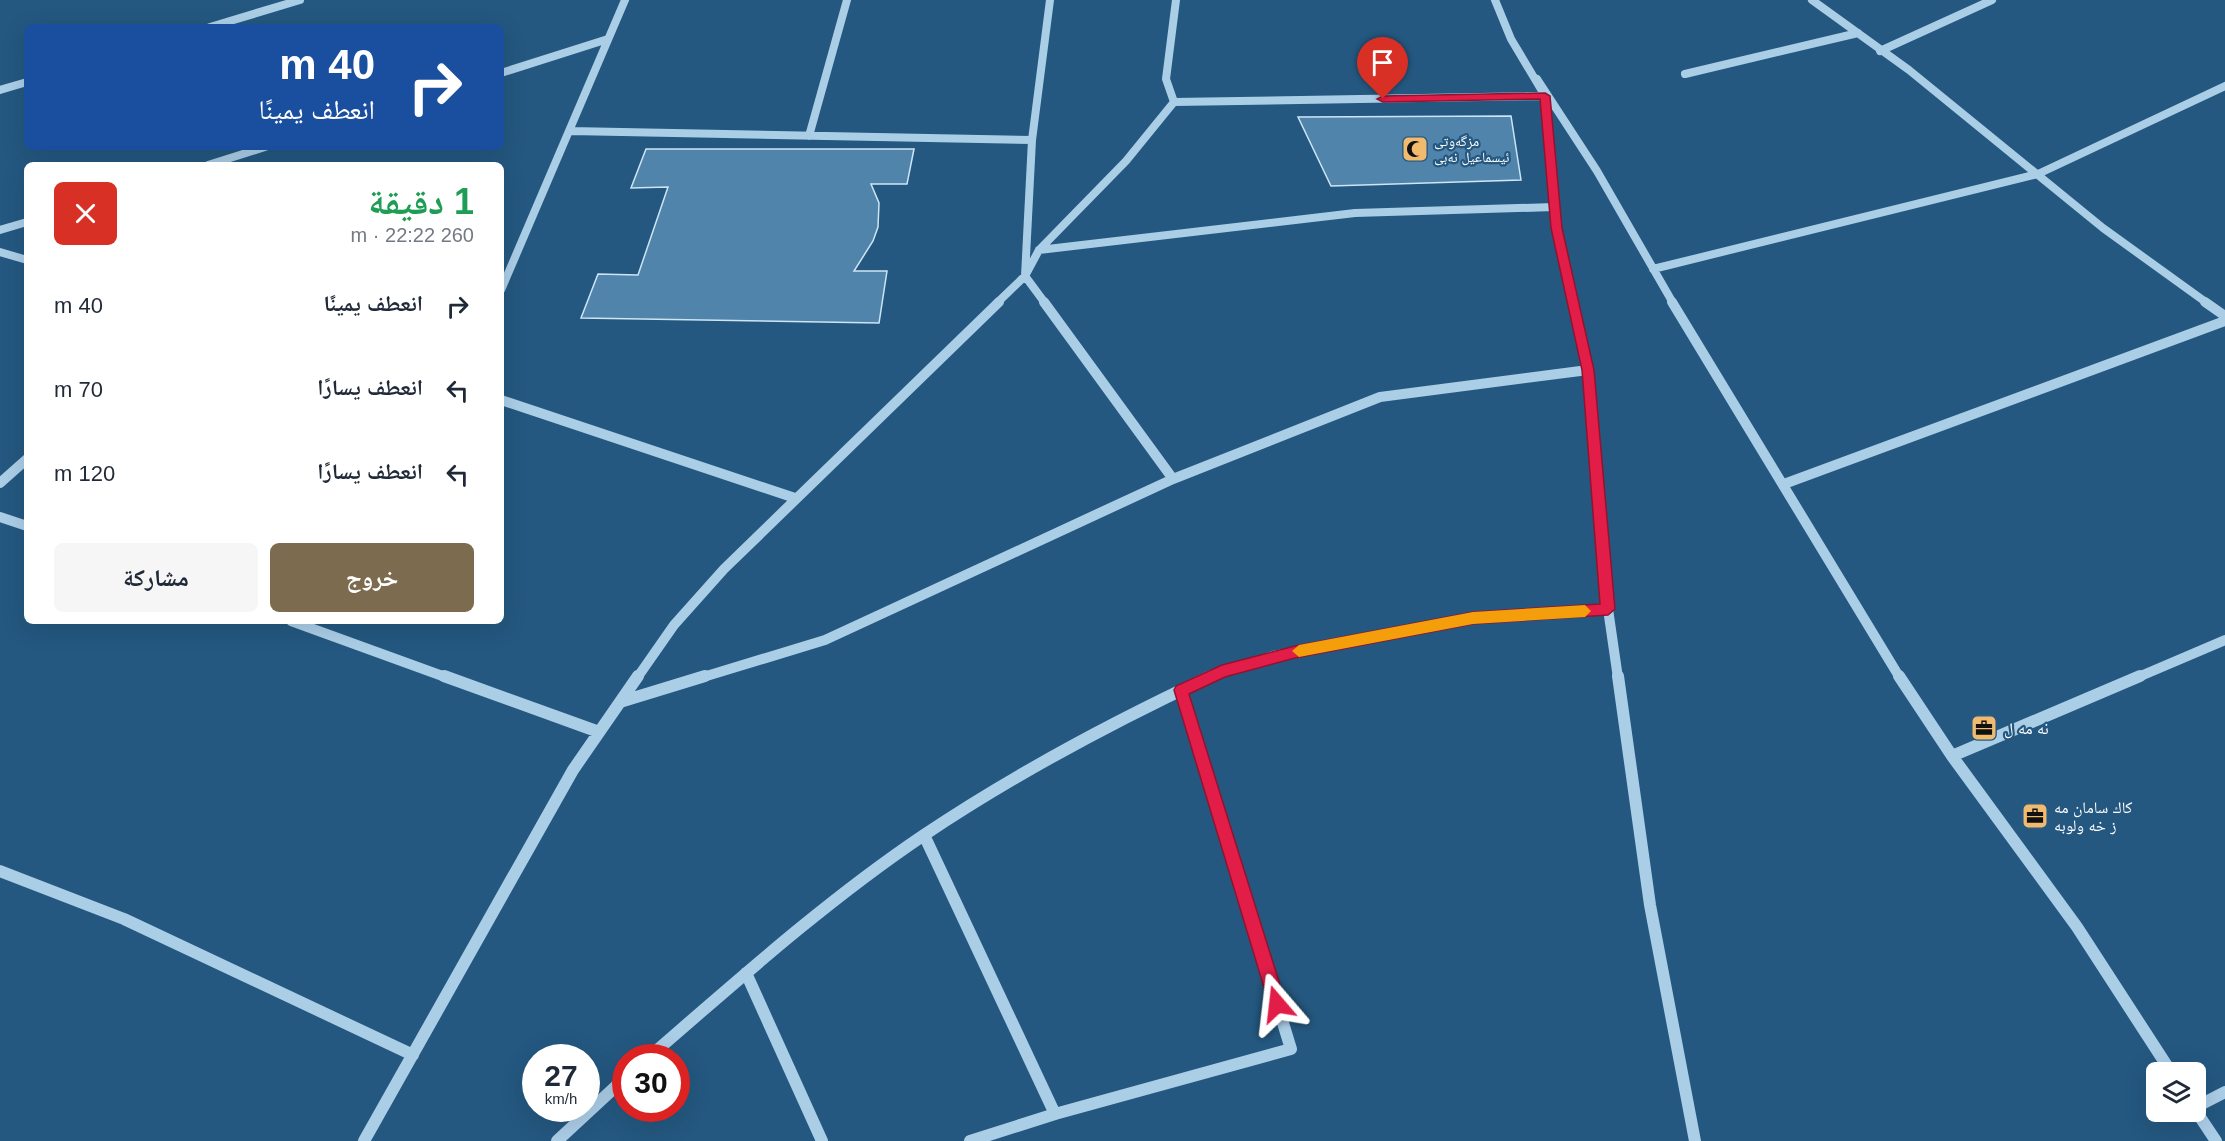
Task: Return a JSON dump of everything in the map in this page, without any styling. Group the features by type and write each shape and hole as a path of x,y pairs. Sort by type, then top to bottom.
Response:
{"street":[{"path":"220,24 300,0"},
{"path":"504,283 625,0"},
{"path":"809,136 847,0"},
{"path":"1050,0 1032,140 1025,276 1173,479"},
{"path":"1174,102 1166,80 1176,0"},
{"path":"1495,0 1511,39 1597,171 1709,367 1784,484 1874,639 1952,756 2078,927 2165,1062"},
{"path":"1812,0 1909,70 2103,228 2225,316"},
{"path":"1880,51 1992,0"},
{"path":"1685,74 1858,33"},
{"path":"504,72 608,39"},
{"path":"1537,79 1545,96 1554,207 1588,370 1608,609 1650,906 1695,1141"},
{"path":"0,90 24,83"},
{"path":"1653,269 2038,174 2225,86"},
{"path":"364,1141 573,770 674,625 724,568 1025,276 1039,250 1126,160 1174,102 1545,96"},
{"path":"570,131 1032,140"},
{"path":"218,162 256,150"},
{"path":"1039,250 1355,213 1554,207"},
{"path":"0,230 24,223"},
{"path":"0,252 24,259"},
{"path":"1784,484 2225,321"},
{"path":"620,702 825,639 1173,479 1380,397 1588,370"},
{"path":"504,401 795,498"},
{"path":"0,483 24,462"},
{"path":"0,517 24,525"},
{"path":"664,1044 792,934 924,835 1029,771 1181,690 1222,671 1284,654 1473,618 1608,609"},
{"path":"299,624 599,732"},
{"path":"1952,756 2225,640"},
{"path":"970,1141 1055,1114 1291,1049 1181,690"},
{"path":"924,835 1055,1114"},
{"path":"0,871 124,919 413,1055"},
{"path":"746,973 822,1141"},
{"path":"557,1141 612,1090"},
{"path":"2206,1103 2225,1092"},
{"path":"2204,1122 2216,1141"}],"building":[{"name":"مزگەوتی ئیسماعیل نەبی","path":"1511,116 1521,180 1331,186 1298,117"},
{"path":"646,149 914,149 907,184 871,184 879,203 878,227 873,241 854,271 887,271 879,323 581,318 598,274 638,275 668,187 631,188"}],"slow traffic":[{"path":"1299,651 1473,618 1585,611"}],"place":[{"name":"مزگەوتی ئیسماعیل نەبی","path":"1415,149"},
{"name":"نه مه ل","path":"1984,728"},
{"name":"كاك سامان مه ز خه ولوبه","path":"2035,816"}],"route":[{"path":"1277,1004 1181,690 1222,671 1272,656 1473,618 1608,609 1588,370 1557,228 1545,96 1383,99"}]}
